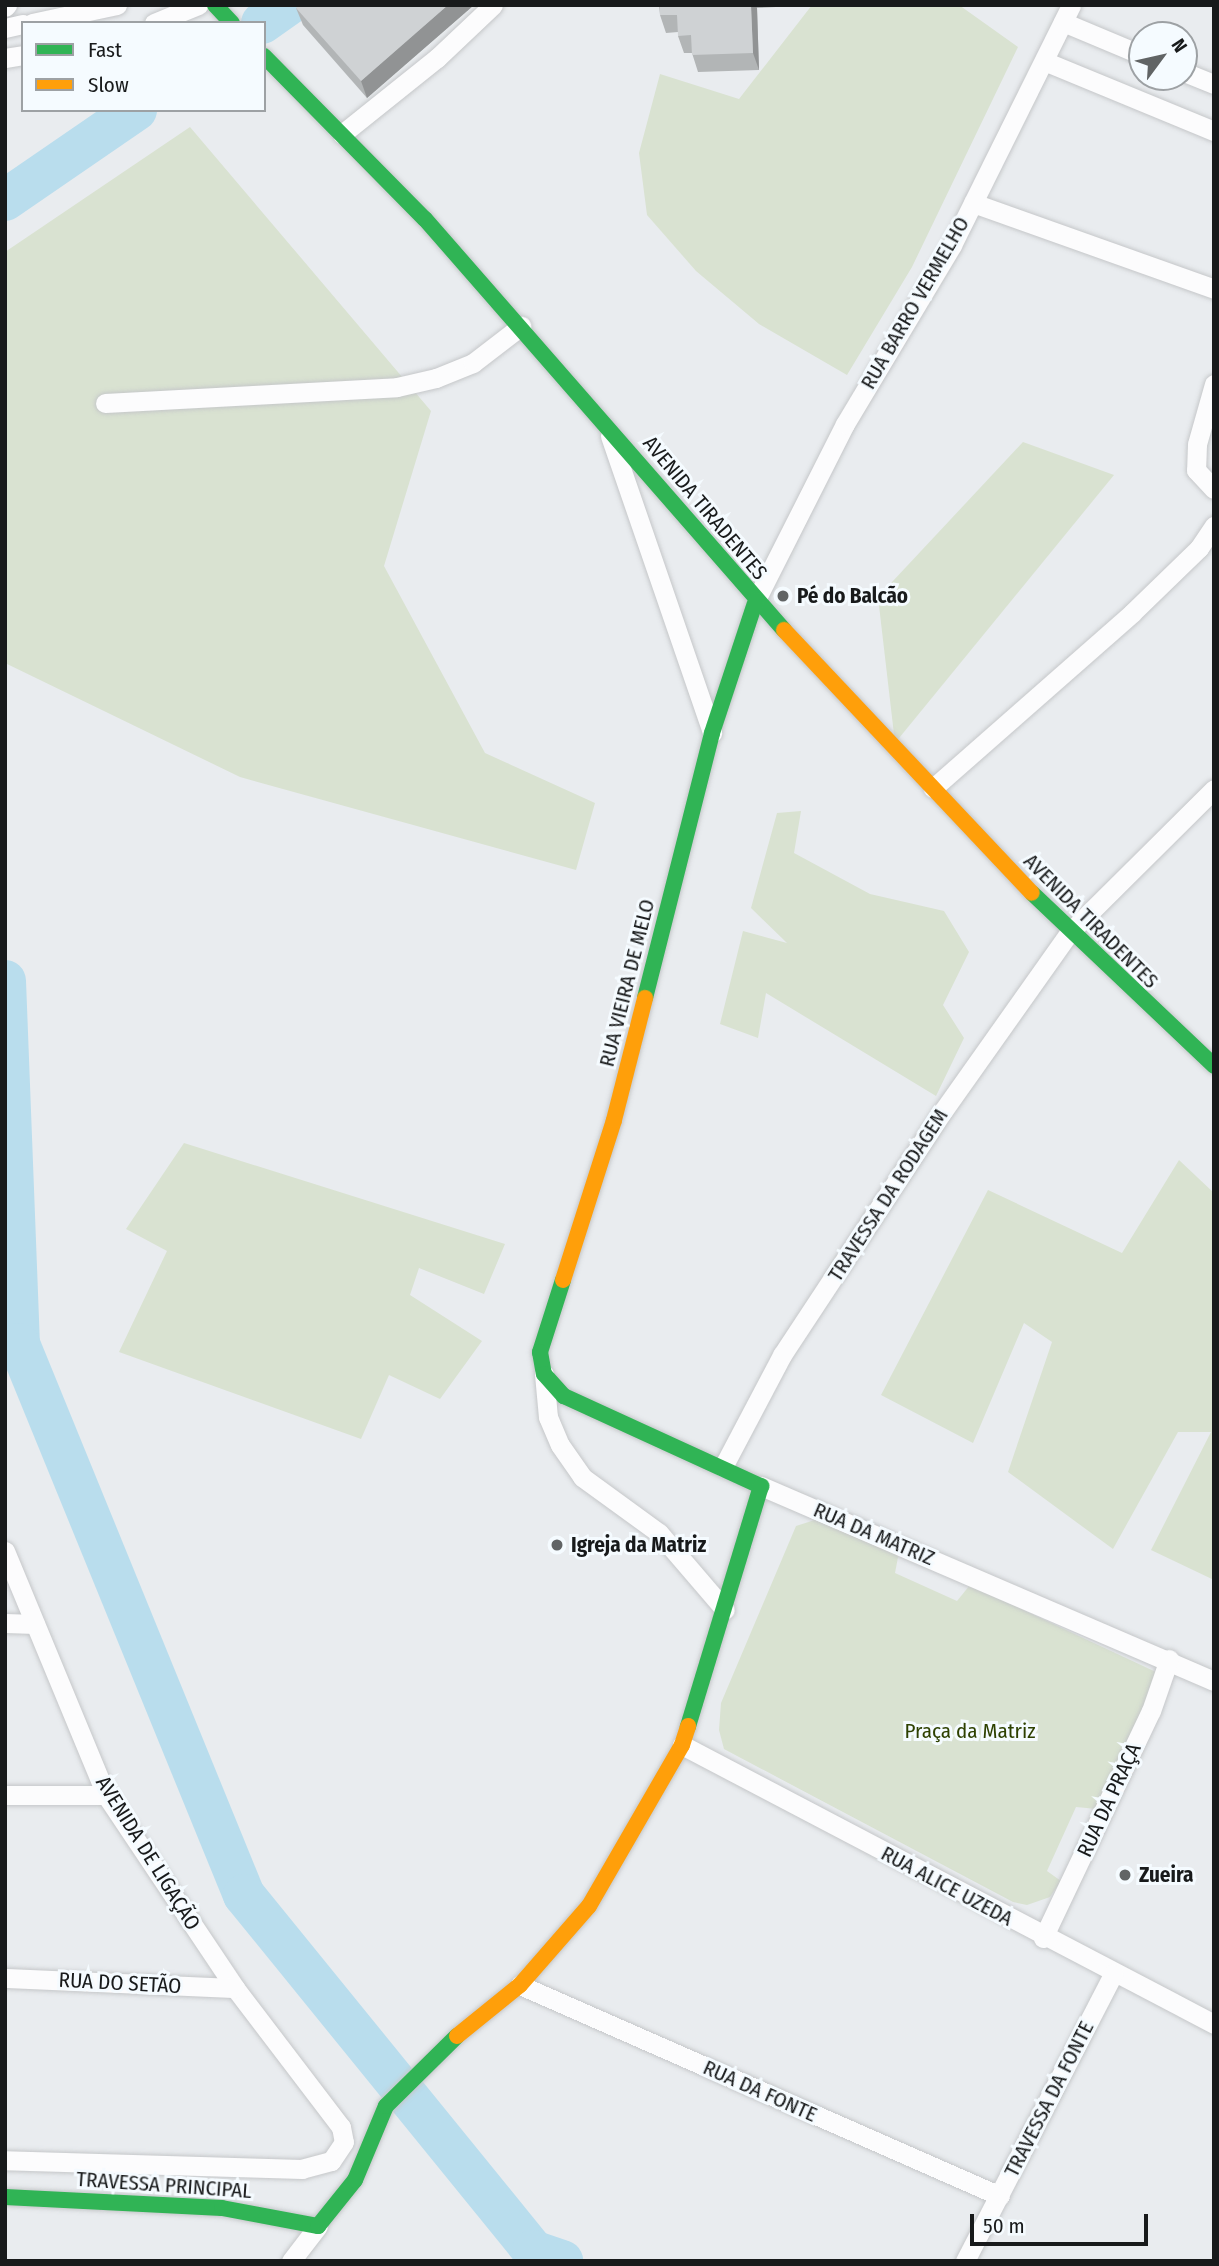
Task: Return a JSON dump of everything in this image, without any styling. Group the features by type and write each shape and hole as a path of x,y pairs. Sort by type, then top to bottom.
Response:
{"street":[{"path":"71,20 117,5"},
{"path":"159,21 198,5"},
{"path":"342,134 437,58 492,5"},
{"path":"1067,14 1128,47"},
{"name":"RUA BARRO VERMELHO","path":"756,600 845,424 905,329 972,203 1067,14"},
{"name":"AVENIDA TIRADENTES","path":"266,58 342,134 520,326 756,600 1069,933 1214,1066"},
{"path":"1044,61 1214,131"},
{"path":"972,203 1214,289"},
{"path":"106,403 397,387 436,378 473,363 520,326"},
{"path":"1214,384 1198,444 1196,470 1214,489"},
{"path":"605,422 712,733"},
{"path":"933,788 1132,613 1199,548 1214,526"},
{"name":"RUA VIEIRA DE MELO","path":"544,1374 541,1339 614,1120 712,733 756,600"},
{"name":"TRAVESSA DA RODAGEM","path":"723,1468 782,1355 943,1111 1069,933 1214,789"},
{"path":"544,1374 548,1417 560,1445 582,1477 659,1533 724,1610"},
{"name":"RUA DA MATRIZ","path":"544,1374 564,1396 761,1486 1169,1659 1214,1681"},
{"path":"291,2261 355,2180 381,2113 391,2101 420,2069 520,1985 589,1906 682,1745 761,1486"},
{"name":"AVENIDA DE LIGAÇÃO","path":"5,1551 106,1795 235,1988 341,2127 344,2143 338,2155 321,2167 302,2169 5,2160"},
{"path":"5,1623 35,1624"},
{"name":"RUA DA PRAÇA","path":"1043,1938 1151,1711 1169,1659"},
{"name":"RUA ALICE UZEDA","path":"682,1745 1043,1938 1214,2024"},
{"path":"5,1795 106,1795"},
{"name":"TRAVESSA DA FONTE","path":"965,2261 1113,1974"},
{"name":"RUA DO SETÃO","path":"5,1978 235,1988"},
{"name":"RUA DA FONTE","path":"520,1985 1000,2196"},
{"name":"TRAVESSA PRINCIPAL","path":"5,2197 222,2208 318,2225"}],"green space":[{"path":"812,5 959,5 1018,47 912,267 847,375 759,324 696,271 647,215 639,153 660,74 739,99"},
{"path":"190,127 431,411 384,566 485,753 595,803 576,870 240,777 5,663 5,252"},
{"path":"1023,442 1114,475 895,743 878,597"},
{"path":"801,811 794,853 870,894 944,911 969,952 943,1005 964,1038 936,1096 766,993 758,1038 720,1024 743,931 787,943 751,908 777,813"},
{"path":"184,1143 505,1244 484,1294 419,1268 410,1295 482,1341 440,1399 389,1375 361,1439 119,1352 167,1251 126,1229"},
{"path":"1179,1160 1214,1193 1214,1580 1151,1550 1211,1432 1178,1432 1113,1549 1008,1472 1052,1342 1024,1323 973,1443 881,1395 988,1190 1122,1253"},
{"name":"Praça da Matriz","path":"821,1518 899,1552 895,1573 957,1601 970,1585 1158,1673 1097,1809 1076,1807 1047,1871 1061,1881 1050,1897 1027,1905 1013,1902 724,1749 719,1730 721,1703 796,1526"}],"building":[{"path":"299,5 448,5 361,81 296,8"},
{"path":"660,5 751,5 753,53 692,55 691,35 678,36 677,15 660,15"}],"waterway":[{"path":"265,21 288,5"},
{"path":"5,200 133,112"},
{"path":"5,981 19,1344 244,1895 533,2251 562,2261"}],"traffic: fast":[{"path":"215,5 230,21"},
{"path":"266,58 425,219 784,630"},
{"path":"645,998 712,733 756,600"},
{"path":"1032,893 1214,1066"},
{"path":"563,1280 540,1352 544,1374 564,1396 761,1486 688,1726"},
{"path":"5,2197 222,2208 318,2226 355,2180 386,2106 457,2036"}],"traffic: slow":[{"path":"784,630 1032,893"},
{"path":"563,1280 614,1120 645,998"},
{"path":"457,2036 520,1985 589,1906 682,1745 688,1726"}],"place":[{"name":"Pé do Balcão","path":"783,596"},
{"name":"Igreja da Matriz","path":"557,1545"},
{"name":"Zueira","path":"1125,1875"}]}
